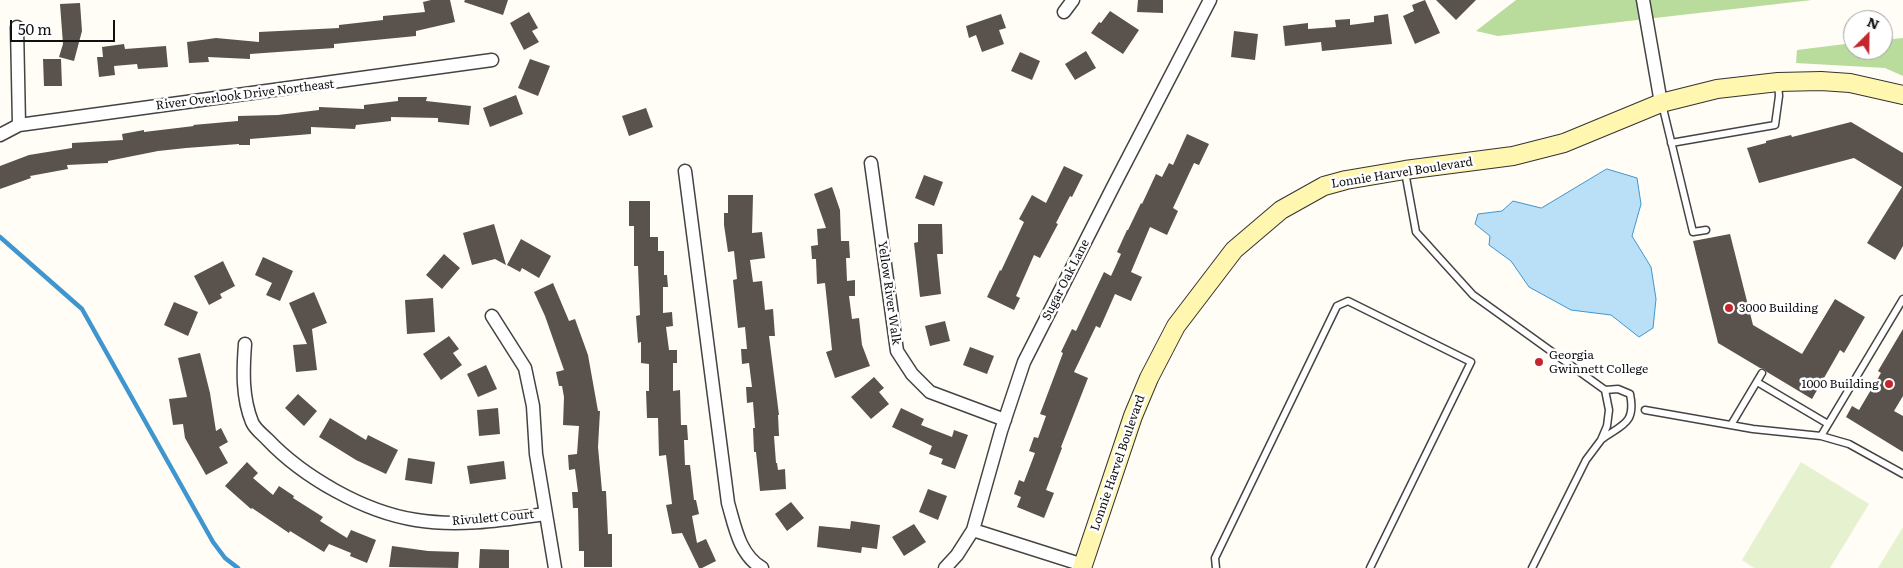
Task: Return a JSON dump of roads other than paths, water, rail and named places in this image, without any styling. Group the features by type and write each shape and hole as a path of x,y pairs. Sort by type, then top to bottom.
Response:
{"street":[{"path":"1064,12 1073,0"},
{"name":"Sugar Oak Lane","path":"945,568 957,556 973,530 1024,362 1210,0"},
{"path":"1643,0 1662,103"},
{"path":"17,28 19,125"},
{"name":"River Overlook Drive Northeast","path":"0,135 19,125 314,86 492,60"},
{"name":"Lonnie Harvel Boulevard","path":"1086,567 1113,472 1133,416 1149,378 1176,326 1234,250 1280,210 1324,186 1346,180 1405,170 1513,156 1564,143 1662,103 1717,89 1799,80 1850,82 1903,95"},
{"name":"Yellow River Walk","path":"871,163 897,351 912,374 930,392 1005,420"},
{"path":"685,171 728,503 740,542 746,554 755,564 762,568"},
{"path":"492,316 525,368 533,406 536,454 555,568"},
{"name":"Rivulett Court","path":"245,344 243,369 244,396 253,424 284,458 336,491 383,512 416,520 453,523 545,514"},
{"path":"973,530 1086,567"}],"lane":[{"path":"1671,143 1775,125 1779,96 1778,82"},
{"path":"1662,103 1693,232 1706,230"},
{"path":"1405,170 1416,232 1473,296 1605,390 1618,389 1630,394 1633,409 1628,420 1601,440"},
{"path":"1820,436 1903,299"},
{"path":"1216,568 1215,558 1338,306 1348,301 1471,362 1370,568"},
{"path":"1731,425 1762,373"},
{"path":"1757,382 1828,424"},
{"path":"1532,568 1586,460 1601,440 1607,426 1609,410 1605,390"},
{"path":"1646,410 1731,425 1820,436 1850,444 1903,474"}],"water":[{"path":"1607,169 1637,178 1641,204 1632,236 1651,267 1656,299 1653,328 1639,337 1611,315 1571,310 1529,287 1511,261 1489,245 1490,236 1475,224 1478,214 1502,211 1513,201 1541,208"}],"waterway":[{"path":"0,237 82,309 213,542 225,558 238,568"}],"place":[{"name":"3000 Building","path":"1729,308"},
{"name":"Georgia Gwinnett College","path":"1539,362"},
{"name":"1000 Building","path":"1889,384"}]}
